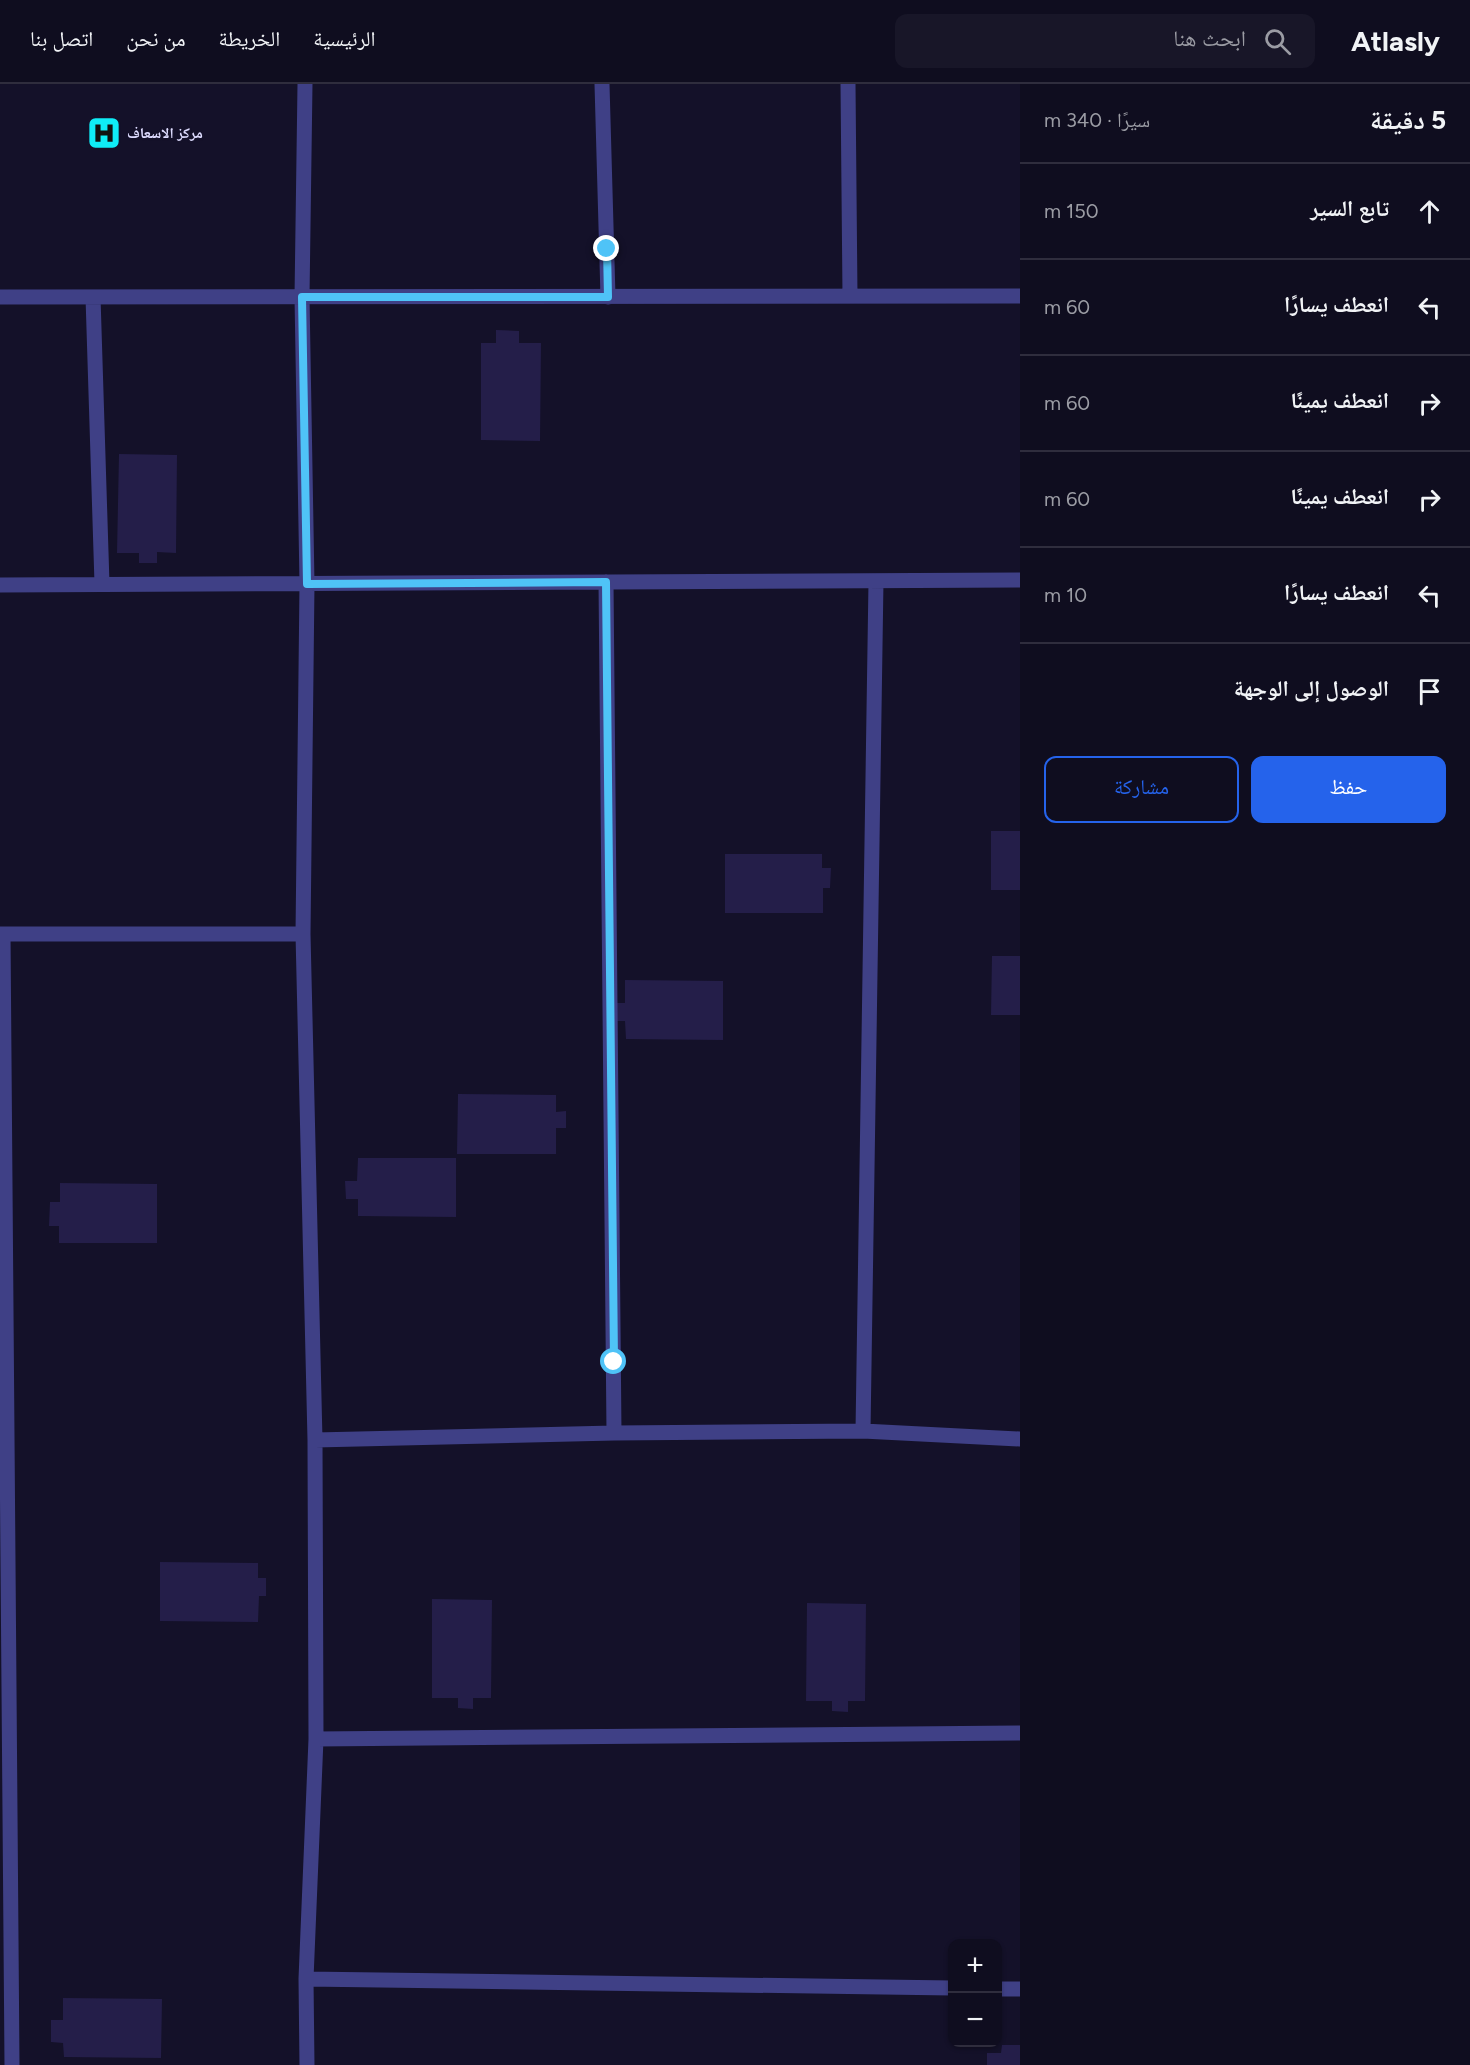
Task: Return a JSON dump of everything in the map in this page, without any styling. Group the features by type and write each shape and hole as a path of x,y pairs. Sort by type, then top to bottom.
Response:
{"street":[{"path":"305,84 302,297 307,584 303,934 315,1440 316,1738 306,1979 307,2065"},
{"path":"602,84 608,297"},
{"path":"848,84 850,296"},
{"path":"0,297 1020,296"},
{"path":"93,297 102,584"},
{"path":"0,585 1020,580"},
{"path":"863,1431 876,581"},
{"path":"606,582 614,1432"},
{"path":"12,2065 2,934 303,934"},
{"path":"315,1440 614,1432 863,1431 1020,1439"},
{"path":"316,1738 1020,1733"},
{"path":"306,1979 948,1988"},
{"path":"1002,1989 1020,1989"}],"building":[{"path":"496,330 519,331 519,343 541,343 540,441 481,440 481,343 496,343"},
{"path":"119,454 177,455 176,553 157,552 157,563 139,563 139,553 117,553"},
{"path":"991,831 1020,831 1020,890 991,890"},
{"path":"725,854 822,854 822,868 831,868 830,888 823,888 823,913 725,913"},
{"path":"992,956 1020,956 1020,1015 991,1015"},
{"path":"625,980 723,981 723,1040 626,1039 625,1021 613,1021 613,1003 625,1003"},
{"path":"458,1094 556,1095 556,1112 566,1111 566,1128 556,1128 556,1154 457,1154"},
{"path":"358,1158 456,1158 456,1217 358,1216 358,1199 346,1199 345,1181 357,1181"},
{"path":"60,1183 157,1184 157,1243 59,1243 59,1226 49,1226 50,1202 60,1202"},
{"path":"160,1562 258,1563 258,1578 266,1578 266,1596 259,1596 258,1622 160,1621"},
{"path":"432,1599 492,1600 491,1698 473,1698 473,1709 458,1708 458,1698 432,1698"},
{"path":"807,1603 866,1604 865,1701 848,1701 848,1712 832,1711 832,1701 806,1701"},
{"path":"63,1998 162,1999 161,2058 64,2057 63,2043 51,2042 51,2020 63,2020"},
{"path":"1002,2045 1020,2045 1020,2065 987,2065 987,2053 1001,2053"}],"place":[{"name":"مركز الاسعاف","path":"104,133"}],"route":[{"path":"607,249 608,297 302,297 307,584 606,582 614,1362"}]}
